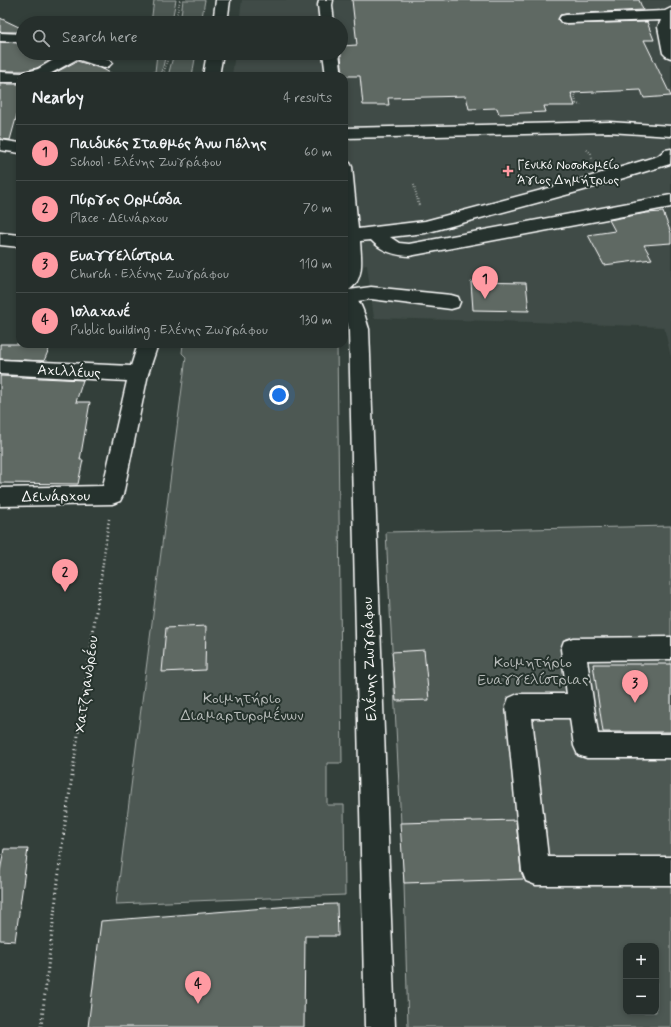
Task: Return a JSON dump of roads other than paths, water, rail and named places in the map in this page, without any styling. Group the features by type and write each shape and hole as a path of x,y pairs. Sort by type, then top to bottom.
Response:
{"main road":[{"path":"221,16 223,0"},
{"path":"326,0 326,16"},
{"path":"566,19 670,13 665,28 671,53"},
{"path":"0,37 16,38"},
{"path":"43,72 64,60"},
{"path":"96,60 104,63"},
{"path":"212,72 214,60"},
{"path":"332,60 333,72"},
{"path":"0,77 16,77"},
{"path":"348,133 609,127 671,132"},
{"path":"0,145 16,147"},
{"path":"352,236 425,227 578,186 664,160 671,154"},
{"path":"348,202 352,236 353,267 348,284"},
{"path":"375,234 390,248 408,250 671,202"},
{"path":"0,239 16,241"},
{"path":"348,293 371,293 451,302"},
{"name":"Ελένης Ζωγράφου","path":"348,298 359,329 380,1027"},
{"path":"138,374 147,348"},
{"name":"Αχιλλέως","path":"0,367 138,374"},
{"name":"Δεινάρχου","path":"0,497 112,495 138,374"},
{"path":"671,648 573,649 587,746 671,746"},
{"path":"582,706 518,706 536,871 671,871"}],"place":[{"name":"Γενικό Νοσοκομείο Άγιος Δημήτριος","path":"508,171"},
{"name":"Παιδικός Σταθμός Άνω Πόλης","path":"485,299"},
{"name":"Πύργος Ορμίσδα","path":"65,592"},
{"name":"Ευαγγελίστρια","path":"635,703"},
{"name":"Ισλαχανέ","path":"198,1004"}],"park label":[{"name":"Κοιμητήριο Ευαγγελίστριας","path":"533,670"},
{"name":"Κοιμητήριο Διαμαρτυρομένων","path":"242,706"}]}
